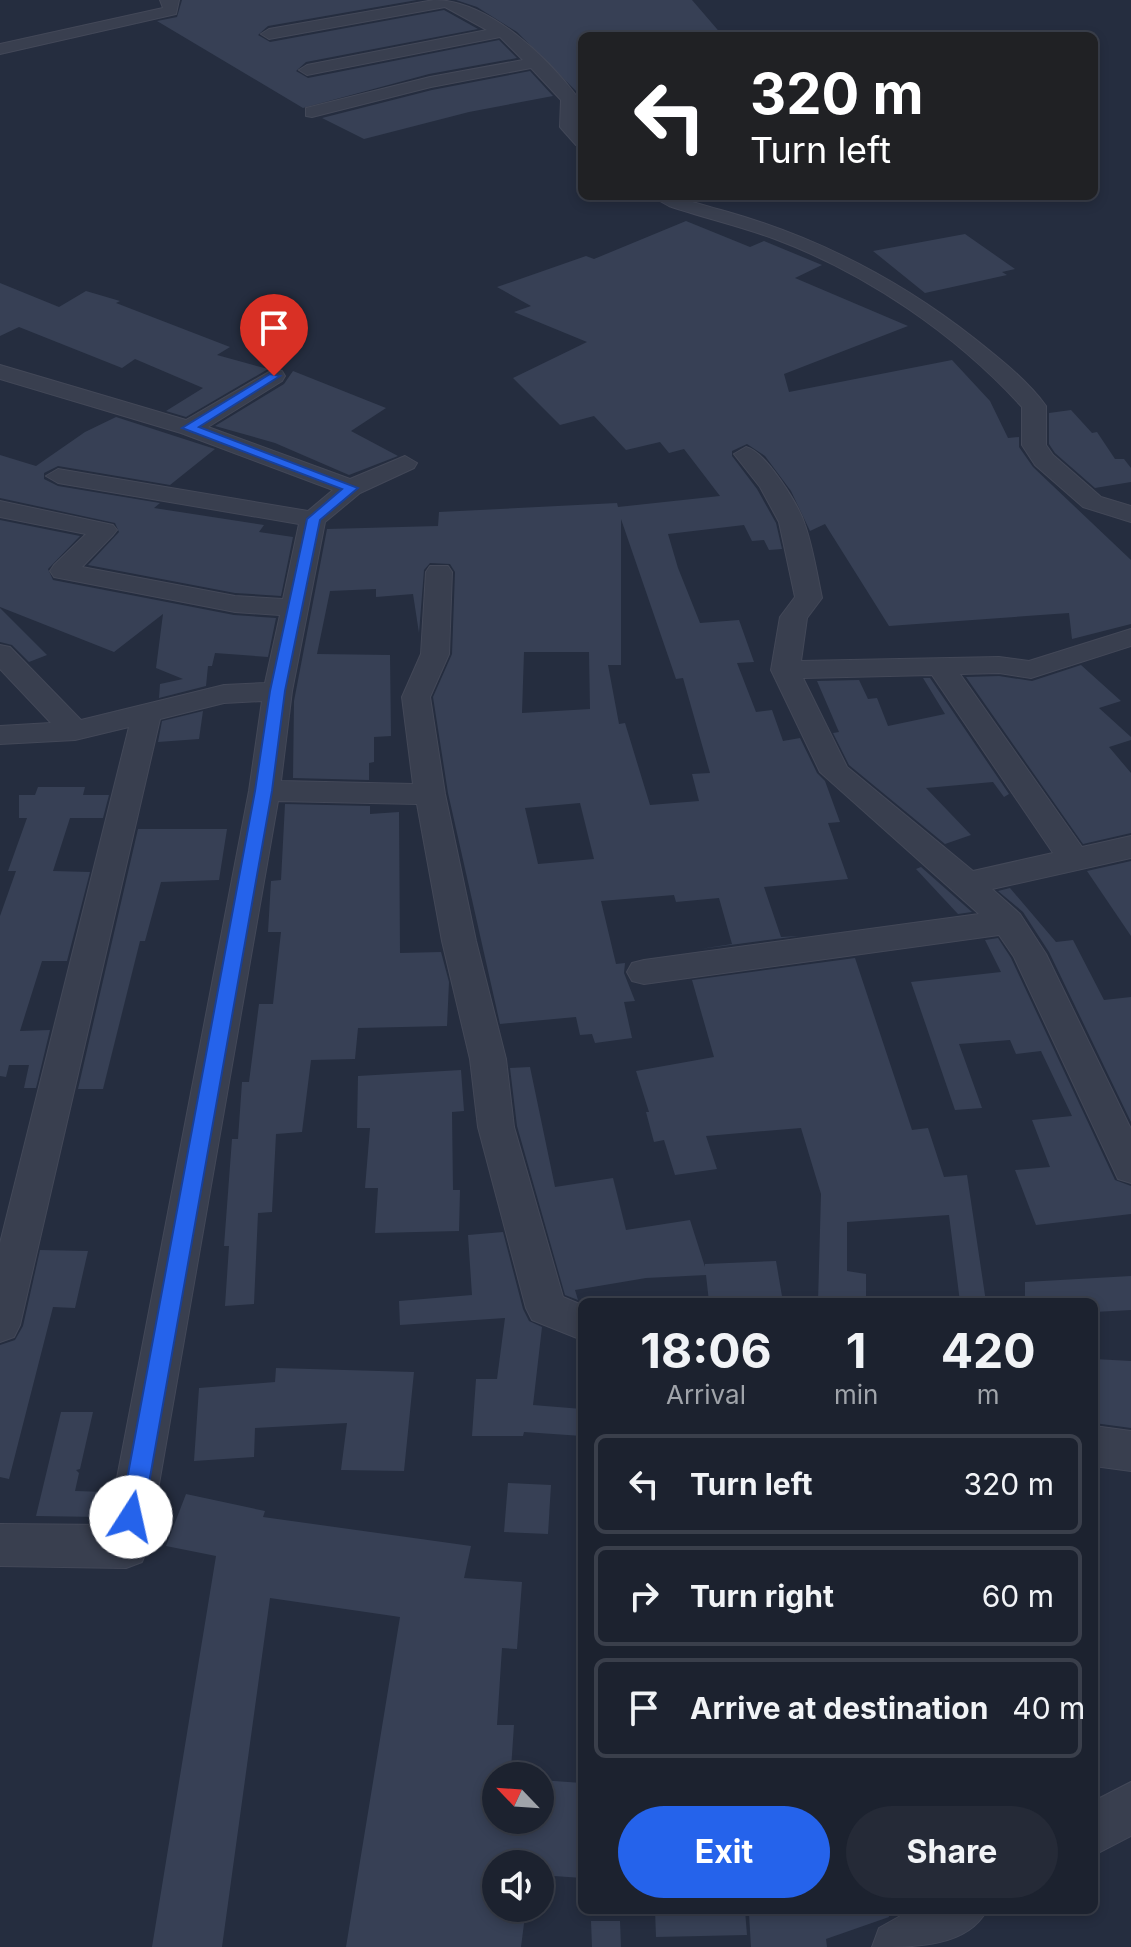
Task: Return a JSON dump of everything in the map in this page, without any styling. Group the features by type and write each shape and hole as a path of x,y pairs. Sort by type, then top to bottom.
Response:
{"street":[{"path":"0,49 170,11 173,3 168,0"},
{"path":"269,34 444,2 502,32 537,62 570,99 564,119 567,128 578,138"},
{"path":"307,70 502,32"},
{"path":"312,112 430,82 537,62"},
{"path":"671,200 701,212 785,236 849,267 933,320 997,367 1034,406 1034,445 1044,460 1092,502 1131,514"},
{"path":"0,372 189,428 351,488"},
{"path":"189,428 274,376"},
{"path":"746,454 771,485 792,522 809,598 794,617 785,670 835,772 919,840 1008,922 1029,954 1131,1168"},
{"path":"0,1545 126,1547 264,791 278,691 313,519 351,488 405,463"},
{"path":"58,476 313,519"},
{"path":"0,509 104,530 63,571 235,604 297,608"},
{"path":"439,572 435,654 416,697 430,794 459,941 488,1059 496,1127 546,1308 578,1321"},
{"path":"785,670 999,665 1031,670 1131,637"},
{"path":"0,653 75,731"},
{"path":"941,667 1074,860"},
{"path":"0,735 75,731 224,694 278,691"},
{"path":"0,1325 147,712"},
{"path":"264,791 430,794"},
{"path":"964,884 1131,847"},
{"path":"644,972 1008,922"},
{"path":"1098,1447 1131,1451"},
{"path":"1098,1828 1131,1807"},
{"path":"898,1947 954,1914"}],"building":[{"path":"182,0 417,0 268,26 258,35 270,42 444,10 478,29 306,62 296,71 308,78 499,40 517,58 429,74 303,108 157,21 177,17"},
{"path":"456,0 692,0 720,32 578,32 578,93 517,32 477,7"},
{"path":"530,71 553,96 469,112 364,139 322,118 432,90"},
{"path":"686,221 750,247 764,241 822,265 795,278 908,326 784,374 789,392 952,360 990,401 1008,438 1019,437 1019,447 1033,467 1131,560 1131,624 1072,639 1069,613 889,626 825,524 810,531 791,491 765,456 747,444 732,451 732,456 757,489 776,523 782,549 769,550 764,540 752,541 744,525 668,534 700,623 739,620 754,662 737,663 756,712 772,710 783,741 800,738 817,773 825,781 840,822 828,823 848,879 764,887 781,937 799,936 700,949 732,944 719,898 676,902 674,895 601,901 616,964 625,963 624,973 635,1001 624,1002 632,1038 595,1043 592,1034 580,1035 576,1017 500,1024 448,793 433,697 452,654 455,572 450,564 430,563 424,570 419,633 413,594 376,597 376,589 330,591 317,654 390,655 391,736 374,737 374,762 369,763 369,780 293,778 294,701 327,529 438,526 439,512 617,503 618,507 720,496 684,449 669,453 660,442 626,450 594,416 560,425 513,378 587,342 514,312 531,306 497,287 586,256 594,259","holes":["621,519 676,679 683,678 710,773 692,774 699,801 650,805 625,723 619,724 608,665 621,665","524,652 589,652 590,709 522,713","580,803 594,859 538,864 525,808"]},
{"path":"965,234 1015,269 1002,272 1007,275 925,293 873,251"},
{"path":"0,283 59,307 86,291 120,301 116,303 230,347 217,355 268,369 186,417 166,411 203,388 135,359 122,368 19,327 0,336"},
{"path":"293,371 386,408 351,431 398,456 349,475 275,443 215,426 284,384"},
{"path":"1071,410 1092,433 1097,432 1115,459 1124,459 1131,468 1131,482 1095,488 1055,453 1049,444 1049,413"},
{"path":"116,417 215,449 170,485 58,466 44,473 44,479 58,486 160,503 154,508 264,525 259,532 293,537 281,596 235,593 88,565 119,532 115,523 0,498 0,455 36,466 85,432"},
{"path":"0,520 80,536 48,569 53,580 234,615 276,618 268,657 215,653 212,666 208,666 206,686 159,698 160,684 183,679 156,668 163,614 114,652 0,607"},
{"path":"0,608 47,655 29,662 12,645 0,642"},
{"path":"1081,665 1121,701 1099,708 1131,737 1131,740 1109,747 1131,773 1131,833 1083,844 966,677 999,676 1032,681"},
{"path":"923,678 930,678 1009,794 1004,797 993,782 926,788 971,835 945,844 849,765 833,733 839,732 817,681 859,680 868,699 877,698 888,726 945,714"},
{"path":"203,711 199,739 158,742 162,721"},
{"path":"38,787 85,787 83,795 109,795 103,818 70,818 53,871 90,872 67,961 42,961 20,1031 50,1030 36,1088 24,1088 29,1065 9,1065 6,1077 0,1076 0,916 16,871 8,871 27,818 19,818 19,795 35,795"},
{"path":"285,804 370,806 370,814 399,812 400,953 441,952 449,982 447,1026 358,1028 355,1059 311,1060 302,1132 276,1134 272,1212 258,1213 254,1304 225,1306 229,1246 224,1246 232,1139 238,1139 242,1082 249,1082 259,1004 273,1004 281,932 268,932 271,881 281,880"},
{"path":"138,829 227,829 219,880 161,882 145,941 140,941 103,1089 78,1089"},
{"path":"1131,861 1131,936 1087,871"},
{"path":"921,867 972,912 958,914 916,869"},
{"path":"1010,888 1056,942 1073,940 1104,1000 1131,997 1131,1122 1049,952 1023,912 998,891"},
{"path":"998,938 1011,958 1115,1180 1131,1186 1131,1214 1036,1225 1015,1170 1050,1167 1032,1120 1072,1116 1041,1051 1016,1054 1010,1040 959,1044 982,1108 955,1110 911,982 1001,972 985,940"},
{"path":"855,958 912,1130 928,1128 944,1177 967,1175 985,1298 959,1298 949,1215 847,1222 847,1271 866,1274 866,1298 818,1298 821,1194 801,1128 706,1136 717,1169 675,1175 664,1140 654,1142 646,1112 649,1112 636,1071 714,1057 692,980"},
{"path":"530,1067 555,1187 613,1178 626,1230 690,1220 705,1267 705,1264 776,1261 782,1298 709,1298 706,1275 646,1278 575,1290 578,1300 565,1295 517,1126 510,1068"},
{"path":"461,1070 464,1111 452,1112 453,1190 460,1190 459,1231 375,1233 378,1188 365,1188 370,1128 357,1128 358,1076"},
{"path":"503,1232 523,1309 529,1321 542,1327 533,1405 578,1409 578,1436 524,1432 523,1436 472,1436 476,1379 497,1379 505,1318 400,1325 399,1301 472,1295 468,1235"},
{"path":"40,1250 88,1251 75,1308 53,1307 9,1479 0,1477 0,1345 15,1340 23,1326"},
{"path":"1131,1276 1131,1310 1098,1312 1098,1298 1025,1298 1025,1282"},
{"path":"1098,1359 1131,1361 1131,1428 1098,1424"},
{"path":"276,1368 414,1372 404,1471 341,1470 347,1423 255,1428 254,1457 194,1461 199,1388 275,1382"},
{"path":"61,1412 93,1412 80,1469 76,1470 79,1473 75,1491 107,1492 101,1517 36,1516"},
{"path":"508,1483 551,1485 548,1534 504,1532"},
{"path":"186,1494 265,1511 263,1517 471,1546 464,1578 522,1582 517,1649 502,1648 497,1725 514,1725 511,1762 482,1762 482,1834 554,1834 554,1781 578,1783 578,1878 554,1876 554,1850 482,1850 482,1922 524,1922 521,1947 346,1947 400,1617 270,1598 222,1947 152,1947 216,1556 166,1546"},
{"path":"655,1914 745,1914 747,1935 656,1937"},
{"path":"749,1914 888,1914 889,1917 826,1939 827,1947 751,1947"},
{"path":"591,1921 620,1921 621,1947 592,1947"}],"route":[{"path":"131,1517 264,791 278,691 313,519 351,488 189,428 274,376"}]}
